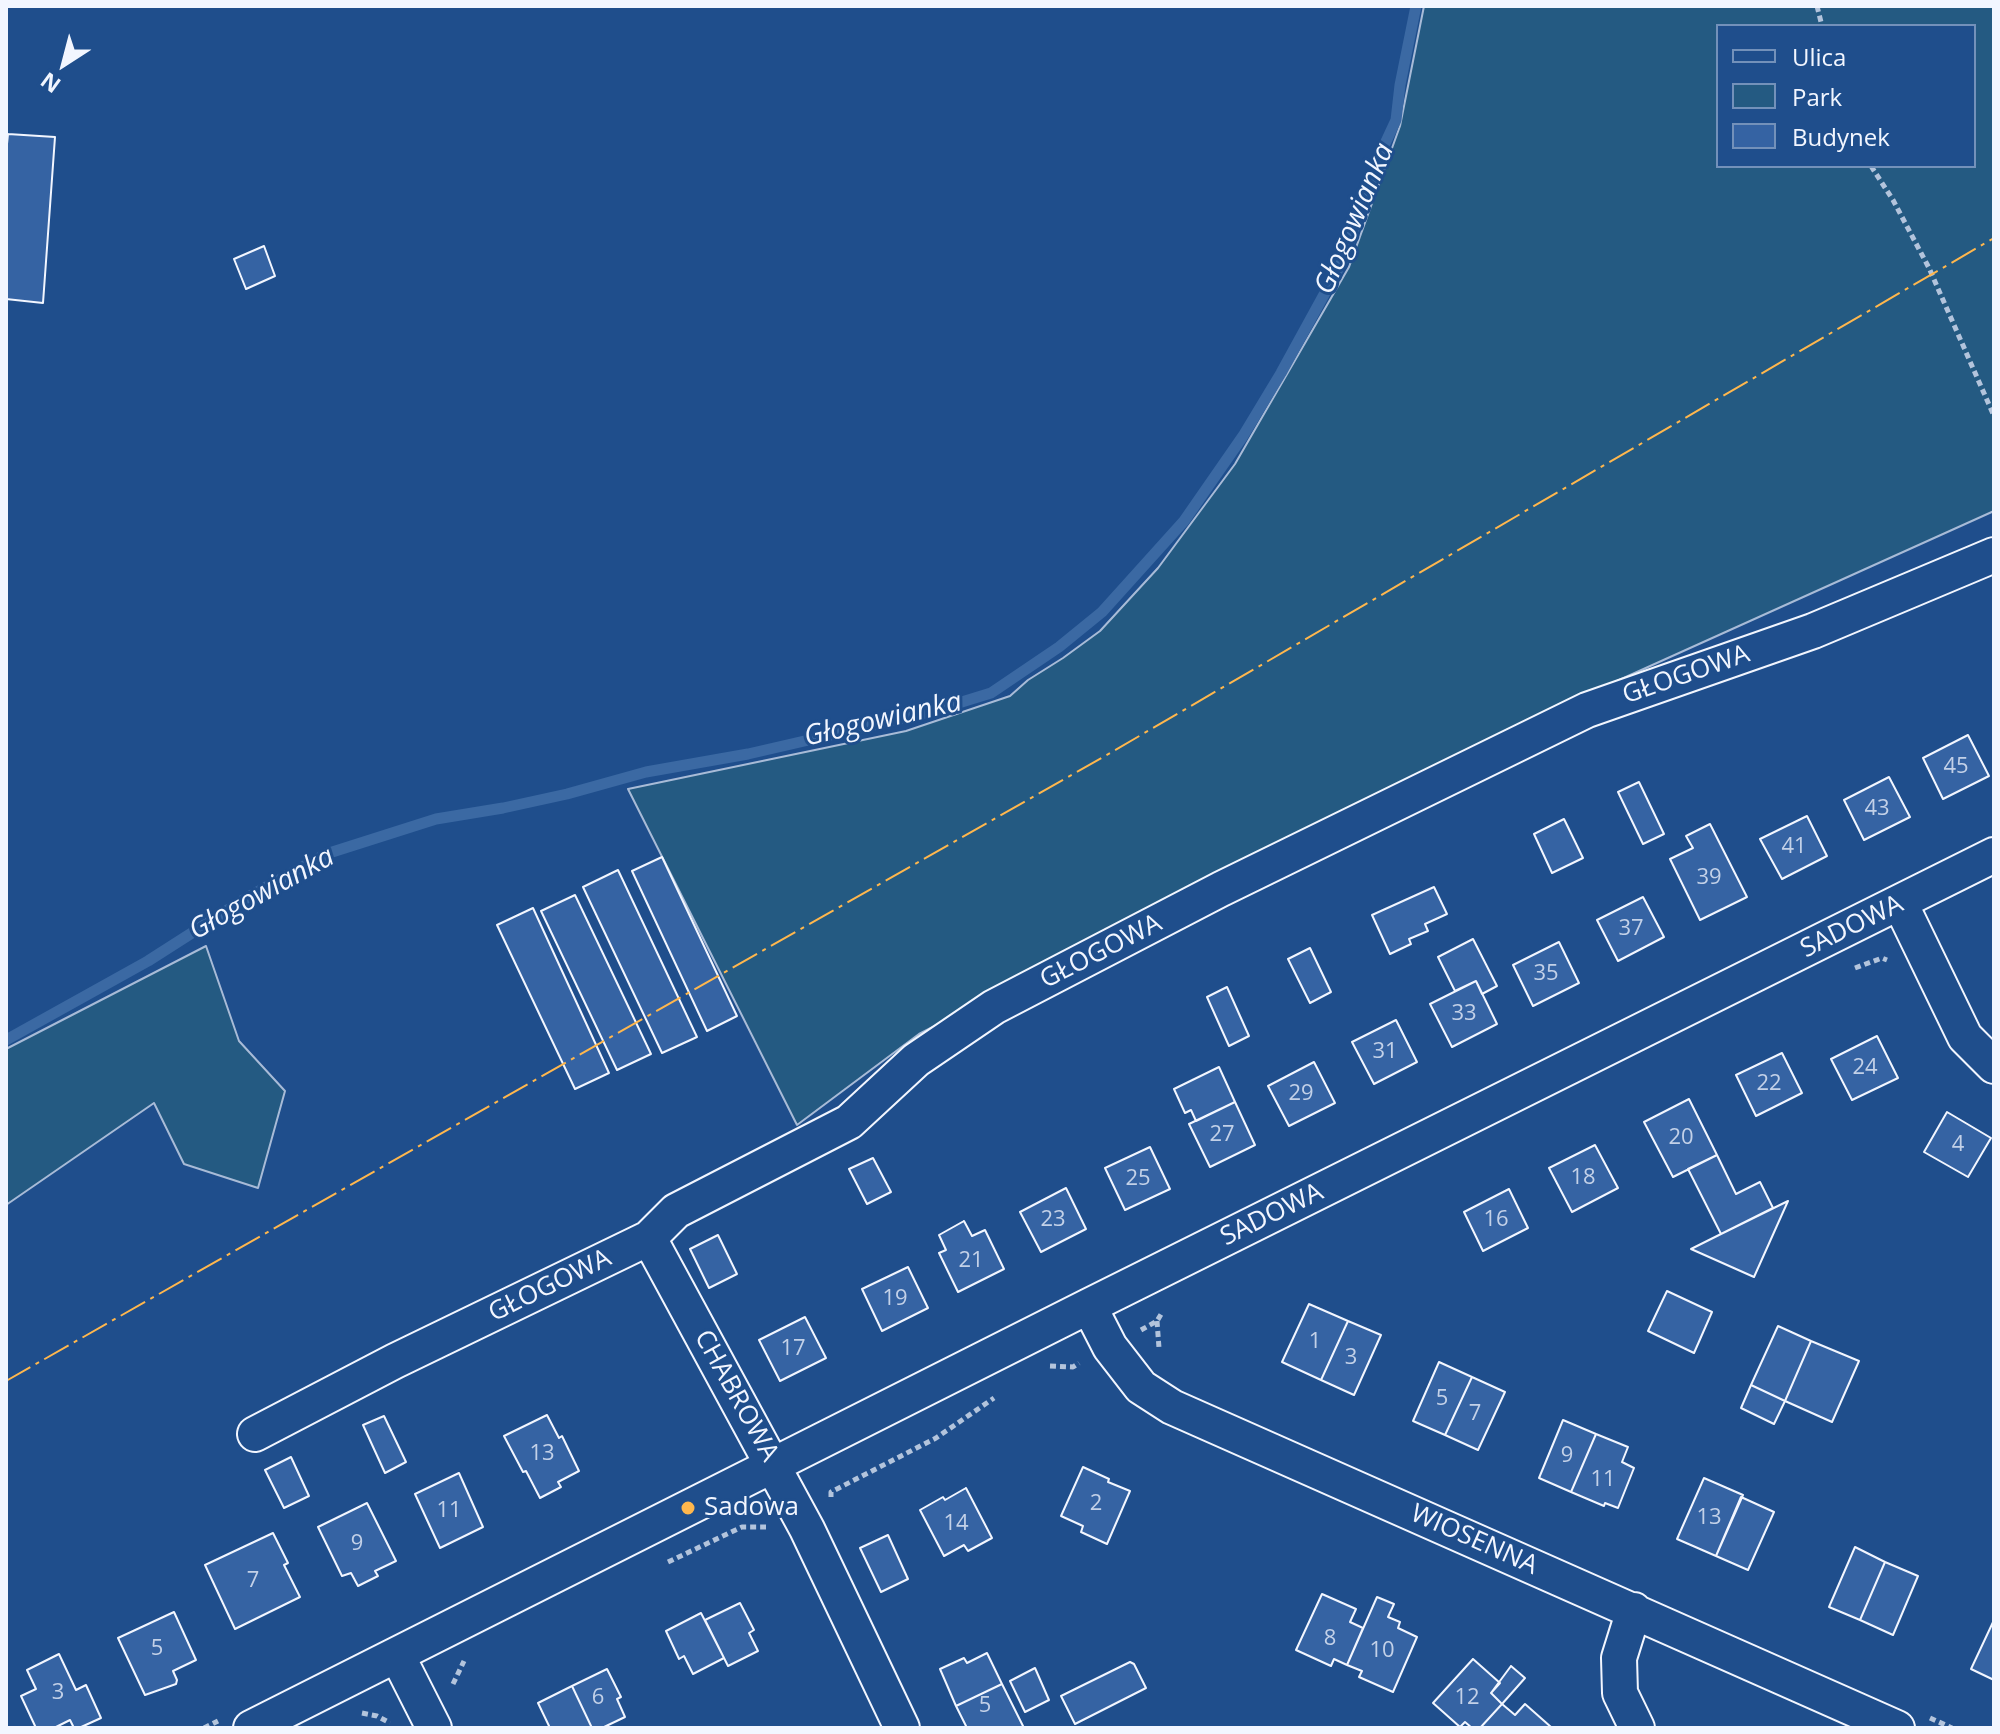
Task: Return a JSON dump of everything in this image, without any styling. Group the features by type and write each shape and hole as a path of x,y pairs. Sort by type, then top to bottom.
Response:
{"street":[{"name":"GŁOGOWA","path":"255,1434 395,1361 649,1238 676,1211 849,1122 916,1060 994,1007 1221,889 1587,710 1813,631 1994,555"},
{"name":"SADOWA","path":"251,1728 1994,855"},
{"path":"1900,903 1965,1037 1994,1066"},
{"name":"CHABROWA","path":"649,1238 774,1464 902,1728"},
{"name":"WIOSENNA","path":"1089,1306 1110,1347 1141,1387 1172,1407 1897,1728"},
{"path":"1634,1610 1619,1658 1619,1670 1620,1693 1637,1728"},
{"path":"397,1655 434,1728"}],"path":[{"path":"1872,168 1929,268 1994,416"},
{"path":"658,1567 742,1527 766,1527 782,1544 829,1517 831,1492 936,1438"},
{"path":"449,1693 464,1661 478,1655"},
{"path":"356,1713 377,1716 396,1727"}],"green space":[{"path":"1424,6 1994,6 1994,511 1557,708 919,1034 797,1125 628,789 906,731 1010,696 1028,680 1063,658 1100,631 1158,568 1235,464 1349,267 1400,126"},
{"path":"206,946 239,1041 285,1091 258,1188 184,1164 154,1103 6,1205 6,1049"}],"building":[{"path":"8,134 55,137 43,303 6,299"},
{"path":"264,246 275,276 246,289 234,259"},
{"path":"1968,735 1989,776 1943,799 1923,758"},
{"path":"1889,777 1910,817 1864,840 1844,800"},
{"path":"1639,782 1664,834 1643,844 1618,792"},
{"path":"1807,816 1827,856 1782,879 1760,839"},
{"path":"1564,819 1583,858 1552,873 1534,834"},
{"path":"1710,824 1747,897 1700,920 1670,859 1693,848 1686,836"},
{"path":"662,857 737,1016 707,1031 632,871"},
{"path":"618,870 697,1037 662,1053 583,887"},
{"path":"1434,887 1447,914 1425,924 1428,931 1409,939 1411,944 1390,954 1372,915"},
{"path":"575,895 651,1054 617,1070 541,911"},
{"path":"1643,897 1664,937 1618,961 1597,920"},
{"path":"533,908 609,1073 575,1089 497,925"},
{"path":"1473,939 1497,986 1482,994 1476,981 1455,991 1438,957"},
{"path":"1559,942 1579,983 1533,1006 1513,965"},
{"path":"1310,948 1331,992 1310,1003 1288,959"},
{"path":"1476,981 1497,1024 1452,1047 1430,1004"},
{"path":"1227,987 1249,1036 1229,1046 1207,997"},
{"path":"1396,1020 1417,1062 1374,1084 1352,1042"},
{"path":"1877,1036 1898,1078 1852,1100 1831,1059"},
{"path":"1782,1053 1802,1093 1756,1116 1736,1075"},
{"path":"1314,1062 1335,1103 1289,1126 1268,1086"},
{"path":"1219,1067 1235,1102 1196,1121 1191,1110 1185,1113 1174,1089"},
{"path":"1689,1099 1717,1155 1673,1177 1644,1122"},
{"path":"1235,1102 1255,1145 1210,1167 1189,1124"},
{"path":"1947,1112 1991,1138 1968,1177 1924,1152"},
{"path":"1595,1145 1618,1188 1572,1212 1549,1168"},
{"path":"1150,1147 1170,1189 1125,1210 1105,1168"},
{"path":"1717,1155 1736,1194 1760,1182 1773,1208 1721,1234 1688,1169"},
{"path":"873,1158 891,1192 867,1204 849,1169"},
{"path":"1066,1188 1086,1229 1041,1252 1020,1212"},
{"path":"1509,1189 1528,1228 1483,1251 1464,1212"},
{"path":"1788,1201 1754,1277 1691,1249 1721,1234"},
{"path":"964,1221 972,1236 985,1230 1004,1269 958,1292 939,1253 946,1250 939,1235"},
{"path":"718,1235 737,1274 709,1288 690,1249"},
{"path":"908,1267 928,1308 882,1331 862,1289"},
{"path":"1667,1291 1712,1312 1694,1353 1648,1331"},
{"path":"1309,1304 1348,1321 1321,1380 1282,1362"},
{"path":"805,1317 826,1358 780,1381 759,1340"},
{"path":"1348,1321 1381,1335 1354,1395 1321,1380"},
{"path":"1778,1326 1811,1341 1785,1401 1751,1385"},
{"path":"1811,1341 1859,1361 1832,1422 1785,1401"},
{"path":"1439,1362 1472,1377 1445,1435 1413,1421"},
{"path":"1472,1377 1505,1392 1478,1450 1445,1435"},
{"path":"1751,1385 1785,1401 1774,1424 1741,1408"},
{"path":"547,1415 559,1438 562,1436 579,1471 558,1482 561,1487 540,1498 504,1436"},
{"path":"384,1416 406,1462 385,1473 363,1425"},
{"path":"1563,1420 1596,1434 1571,1492 1539,1478"},
{"path":"1596,1434 1628,1447 1622,1462 1634,1468 1618,1508 1605,1503 1604,1506 1571,1492"},
{"path":"291,1457 309,1496 284,1508 265,1470"},
{"path":"1083,1467 1130,1491 1107,1544 1081,1532 1083,1526 1061,1516"},
{"path":"459,1473 483,1527 440,1548 415,1494"},
{"path":"1704,1478 1743,1495 1716,1556 1677,1539"},
{"path":"966,1488 992,1538 968,1551 964,1545 944,1556 920,1510"},
{"path":"1741,1497 1774,1512 1748,1570 1716,1556"},
{"path":"367,1503 396,1561 375,1571 378,1576 358,1586 351,1573 342,1576 318,1527"},
{"path":"273,1533 300,1597 235,1629 205,1565"},
{"path":"888,1535 908,1579 881,1592 860,1548"},
{"path":"1855,1547 1885,1562 1860,1620 1829,1607"},
{"path":"1885,1562 1918,1576 1893,1635 1860,1620"},
{"path":"1322,1594 1356,1609 1350,1622 1363,1628 1347,1665 1334,1659 1331,1666 1296,1650"},
{"path":"1377,1597 1394,1604 1388,1617 1400,1622 1398,1628 1417,1637 1393,1692 1359,1677 1362,1671 1347,1665"},
{"path":"740,1603 754,1630 749,1633 758,1651 728,1666 705,1620"},
{"path":"174,1612 196,1660 173,1671 176,1684 145,1695 118,1638"},
{"path":"701,1613 724,1658 693,1674 684,1656 679,1659 666,1631"},
{"path":"1994,1620 1994,1680 1971,1669"},
{"path":"987,1653 1002,1684 956,1706 940,1669 964,1658 967,1663"},
{"path":"59,1654 76,1690 86,1685 101,1718 79,1728 74,1728 70,1720 54,1728 36,1728 21,1696 36,1689 27,1670"},
{"path":"1473,1659 1500,1683 1491,1693 1502,1704 1480,1728 1472,1728 1465,1722 1460,1727 1433,1703"},
{"path":"1130,1662 1146,1688 1075,1724 1061,1696"},
{"path":"1511,1666 1525,1678 1502,1704 1491,1693"},
{"path":"1035,1668 1049,1700 1025,1712 1010,1681"},
{"path":"607,1669 621,1697 617,1699 625,1717 602,1728 592,1728 572,1686"},
{"path":"1002,1684 1024,1728 967,1728 956,1706"},
{"path":"572,1686 592,1728 550,1728 538,1703"},
{"path":"1502,1704 1515,1715 1525,1704 1551,1727 1480,1728"}],"waterway":[{"name":"Głogowianka","path":"6,1040 148,961 248,897 326,854 436,819 503,808 646,772 748,754 926,713 991,693 1059,647 1102,612 1184,521 1243,436 1281,373 1343,260 1396,120 1416,6"}],"power":[{"path":"6,1381 1105,756 1994,238"}],"place":[{"name":"Sadowa","path":"688,1508"}]}
